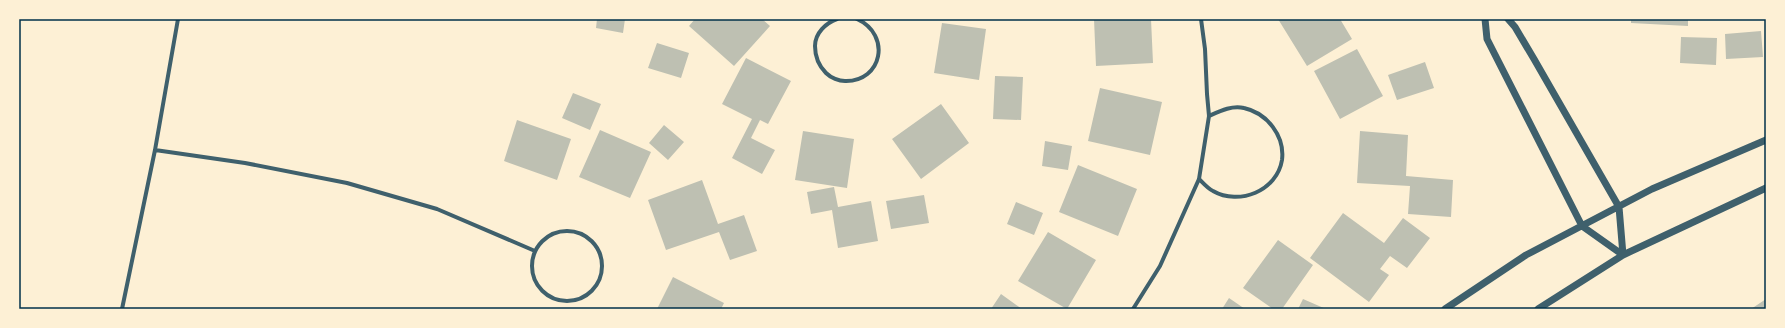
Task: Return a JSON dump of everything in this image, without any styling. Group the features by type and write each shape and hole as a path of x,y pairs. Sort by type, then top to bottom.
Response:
{"street":[{"path":"122,309 156,150 178,19"},
{"path":"837,19 828,20 820,31 815,42 815,54 819,66 828,76 839,81 852,81 864,77 873,68 878,56 879,44 874,32 865,23 857,19"},
{"path":"1133,309 1160,266 1199,179 1209,116 1205,49 1201,19"},
{"path":"1485,19 1487,39 1582,226 1623,255"},
{"path":"1508,19 1522,40 1619,207 1623,255"},
{"path":"1199,179 1212,191 1229,197 1247,197 1263,190 1275,176 1282,160 1281,142 1273,126 1260,114 1243,108 1226,109 1209,116"},
{"path":"1445,309 1526,255 1652,189 1766,140"},
{"path":"156,150 245,164 347,183 437,209 535,252"},
{"path":"1538,309 1623,255 1766,188"},
{"path":"568,231 582,234 593,242 600,254 602,268 598,282 590,293 579,300 565,302 552,298 540,290 534,278 531,265 535,252 543,240 555,234 568,231"}],"building":[{"path":"597,19 625,19 623,33 596,28"},
{"path":"695,19 762,19 770,26 734,66 689,26"},
{"path":"1094,19 1151,19 1153,63 1096,66"},
{"path":"1278,19 1340,19 1352,39 1307,66"},
{"path":"1631,19 1688,19 1688,26 1631,23"},
{"path":"942,23 986,29 979,80 934,73"},
{"path":"1761,31 1763,57 1726,59 1725,34"},
{"path":"1681,37 1717,38 1716,65 1680,63"},
{"path":"657,43 689,53 681,78 648,68"},
{"path":"1357,49 1383,96 1340,119 1314,71"},
{"path":"746,58 791,81 768,124 760,120 751,138 775,150 762,174 732,158 752,119 722,104"},
{"path":"1425,62 1434,88 1397,100 1388,75"},
{"path":"995,76 1023,77 1021,120 993,119"},
{"path":"1100,88 1162,102 1150,155 1088,141"},
{"path":"573,93 601,104 590,130 562,118"},
{"path":"941,104 969,143 921,179 892,139"},
{"path":"517,120 571,139 557,180 504,161"},
{"path":"664,125 684,142 668,160 649,143"},
{"path":"600,130 651,152 630,198 579,177"},
{"path":"803,131 854,139 847,188 795,180"},
{"path":"1360,131 1408,135 1406,176 1453,180 1451,217 1408,214 1410,186 1357,183"},
{"path":"1045,141 1072,146 1068,170 1042,166"},
{"path":"1078,165 1137,189 1118,236 1059,212"},
{"path":"702,180 718,224 744,215 757,251 730,260 719,232 666,250 648,200"},
{"path":"834,187 838,207 871,201 878,241 838,248 832,210 811,214 807,192"},
{"path":"924,195 929,223 891,229 886,201"},
{"path":"1016,202 1043,213 1034,235 1007,224"},
{"path":"1343,213 1384,243 1403,218 1430,238 1407,268 1390,256 1380,269 1389,275 1369,302 1310,258"},
{"path":"1048,232 1096,260 1067,309 1018,281"},
{"path":"1278,240 1313,265 1282,309 1273,309 1243,288"},
{"path":"673,277 724,303 721,309 657,309"},
{"path":"1001,294 1022,309 991,309"},
{"path":"1229,298 1245,309 1222,309"},
{"path":"1303,299 1326,309 1298,309"},
{"path":"1766,299 1766,309 1751,309"}]}
